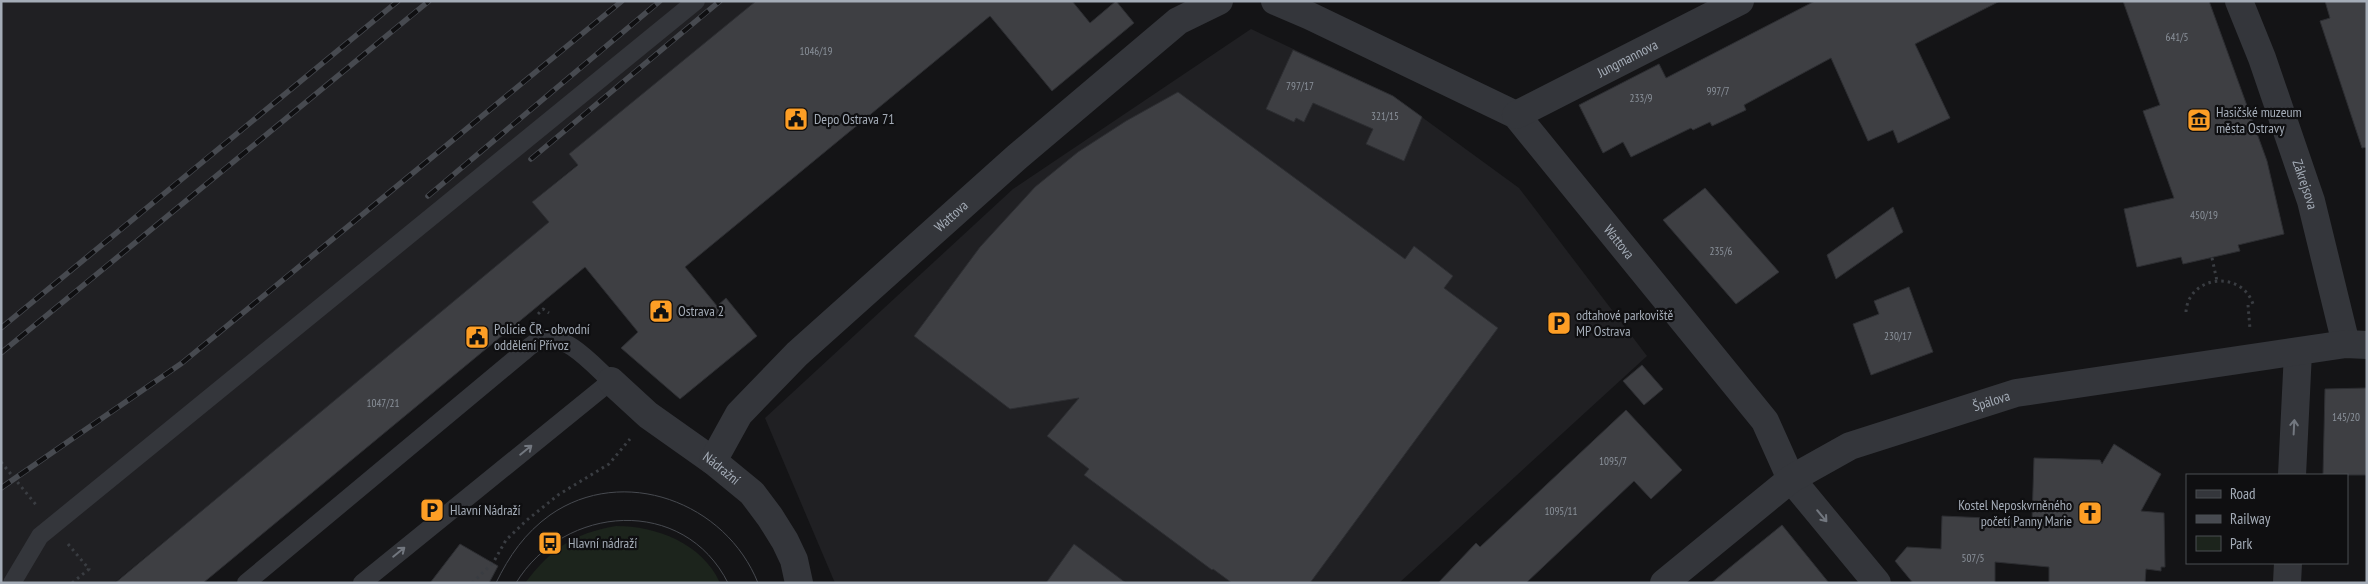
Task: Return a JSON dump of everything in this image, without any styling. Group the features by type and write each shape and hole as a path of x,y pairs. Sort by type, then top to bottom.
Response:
{"street":[{"name":"Wattova","path":"713,461 739,414 797,354 1017,157 1178,21 1219,1"},
{"name":"Wattova","path":"1275,1 1320,8 1516,115 1765,421 1790,479 1877,583"},
{"name":"Jungmannova","path":"1516,115 1740,1"},
{"name":"Zákrejsova","path":"2239,1 2262,58 2311,201 2356,345"},
{"name":"Špálova","path":"1664,583 1790,479 1850,446 2016,393 2184,366 2356,345"},
{"path":"2292,474 2298,352"},
{"name":"Nádražní","path":"611,380 648,415 713,461 752,493 770,517 794,560 799,583"},
{"path":"2286,583 2288,564"}],"lane":[{"path":"12,583 40,536 696,1"},
{"path":"246,583 514,359 541,340 557,339 573,347 611,380 362,583"}],"path":[{"path":"2212,258 2217,281"},
{"path":"2186,312 2188,299 2191,294 2202,286 2217,281 2227,281 2241,286 2253,304"},
{"path":"536,316 543,309 550,314"},
{"path":"472,583 493,564 506,540 527,520 558,495 609,464 648,415"},
{"path":"72,583 89,569"}],"shaded area":[{"path":"1,1 756,1 600,146 532,202 551,223 114,583 1,583"},
{"path":"1251,29 1393,96 1519,188 1647,356 1399,583 835,583 765,418 1013,189"}],"green space":[{"path":"616,526 647,529 662,533 690,547 712,569 720,583 525,583 544,560 564,544 587,533"}],"building":[{"path":"756,1 1072,1 1090,23 1116,1 1134,23 1052,91 990,16 685,267 717,306 726,298 757,336 680,399 621,348 638,332 585,267 203,583 115,583 549,222 532,202 578,165 569,154"},
{"path":"1815,1 2000,1 1915,44 1950,118 1898,143 1893,130 1868,141 1831,58 1744,105 1746,110 1712,126 1710,122 1693,130 1691,128 1631,157 1623,142 1603,153 1579,105 1659,64 1666,78"},
{"path":"2123,1 2209,1 2267,161 2284,234 2238,245 2240,251 2183,264 2181,257 2137,267 2124,209 2174,198 2143,111 2160,105"},
{"path":"2325,1 2367,1 2367,147 2362,148 2320,21 2330,18"},
{"path":"1293,50 1393,96 1422,117 1404,161 1366,144 1373,129 1313,103 1304,122 1296,118 1294,122 1266,109"},
{"path":"1178,92 1405,259 1414,246 1453,276 1444,288 1498,328 1310,583 1232,583 1084,475 1089,469 1047,436 1079,398 1010,409 914,336 980,247 1035,187 1078,152 1126,121"},
{"path":"1705,188 1779,272 1736,304 1663,220"},
{"path":"1893,207 1903,232 1836,279 1827,255"},
{"path":"1909,287 1933,352 1871,375 1853,324 1879,314 1874,301"},
{"path":"1642,365 1663,389 1644,405 1623,381"},
{"path":"2367,388 2366,475 2323,474 2325,389"},
{"path":"1626,410 1682,470 1651,499 1634,481 1526,583 1438,583 1476,543 1480,547"},
{"name":"Kostel Neposkvrněného početí Panny Marie","path":"2114,444 2161,474 2141,511 2164,513 2165,567 2161,567 2161,571 2146,569 2145,583 2049,583 2049,567 1995,562 1995,583 1913,583 1895,561 1907,547 1941,549 1942,516 2032,520 2034,458 2100,460 2102,464"},
{"path":"1782,525 1829,583 1711,583 1750,551"},
{"path":"460,544 498,566 489,583 430,583"},
{"path":"1074,544 1126,583 1046,583"}],"tram line":[{"path":"496,583 518,546 541,522 550,515 579,500 609,493 639,493 669,500 697,512 722,531 743,555 758,583"},
{"path":"516,583 537,557 563,537 593,525 624,520 654,523 683,535 708,554 728,583"}],"railway":[{"path":"1,328 398,1"},
{"path":"1,353 429,1"},
{"path":"1,488 182,363 622,1"},
{"path":"428,196 660,1"},
{"path":"531,159 720,1"}],"place":[{"name":"Depo Ostrava 71","path":"796,119"},
{"name":"Hasičské muzeum města Ostravy","path":"2199,120"},
{"name":"Ostrava 2","path":"661,311"},
{"name":"odtahové parkoviště MP Ostrava","path":"1559,323"},
{"name":"Policie ČR - obvodní oddělení Přívoz","path":"477,337"},
{"name":"Hlavní Nádraží","path":"432,510"},
{"name":"Kostel Neposkvrněného početí Panny Marie","path":"2090,513"},
{"name":"Hlavní nádraží","path":"550,543"}]}
